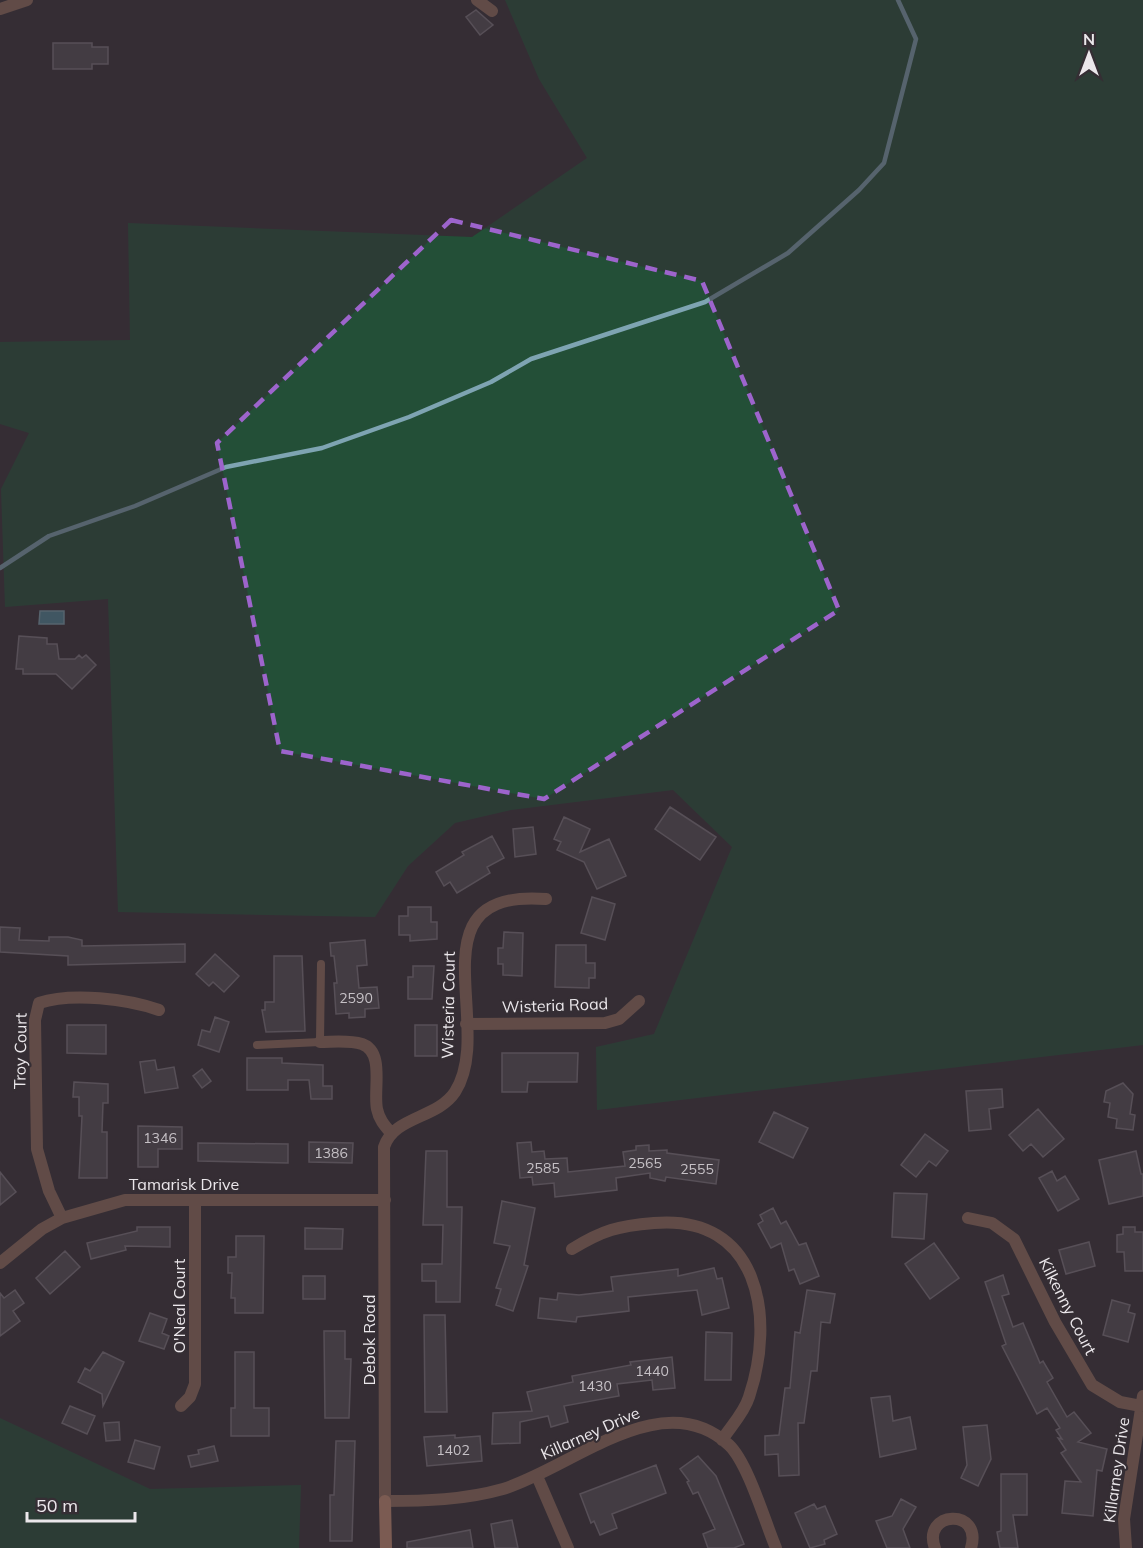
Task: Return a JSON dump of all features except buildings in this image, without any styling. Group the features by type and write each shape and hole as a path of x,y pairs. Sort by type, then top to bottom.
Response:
{"street":[{"path":"0,9 27,0"},
{"path":"477,0 492,11"},
{"name":"Wisteria Court","path":"391,1133 446,1102 454,1093 465,1062 464,955 475,922 491,906 502,901 519,897 546,899"},
{"name":"Troy Court","path":"62,1218 49,1191 37,1149 35,1020 39,1003 61,999 113,1000 136,1002 159,1010"},
{"name":"Wisteria Road","path":"466,1024 605,1023 619,1019 639,1001"},
{"path":"320,1042 356,1043 371,1050 375,1059 376,1107 380,1119 391,1133"},
{"name":"Debok Road","path":"386,1548 384,1147 391,1133"},
{"name":"Tamarisk Drive","path":"0,1263 42,1229 62,1218 125,1200 385,1200"},
{"name":"O'Neal Court","path":"181,1406 190,1397 195,1384 195,1200"},
{"name":"Kilkenny Court","path":"968,1218 992,1223 1014,1239 1055,1322 1092,1385 1114,1400 1142,1401"},
{"path":"572,1248 599,1232 627,1225 667,1222 691,1224 710,1231 738,1253 755,1282 760,1306 760,1329 755,1376 748,1399 722,1440"},
{"name":"Killarney Drive","path":"1126,1548 1124,1519 1142,1401"},
{"name":"Killarney Drive","path":"385,1501 429,1501 466,1497 503,1488 537,1476 651,1423 688,1423 706,1428 722,1440 741,1463 776,1548"},
{"path":"537,1476 568,1548"},
{"path":"935,1548 932,1539 936,1528 941,1522 952,1518 969,1526 973,1532 971,1548"}],"lane":[{"path":"257,1045 320,1042 321,964"}],"highlighted area":[{"path":"451,220 702,281 839,610 544,799 280,751 217,443"}],"green space":[{"path":"505,0 1143,0 1143,1045 597,1110 596,1047 654,1034 732,847 673,790 511,810 455,823 408,866 375,917 118,912 108,599 5,607 1,489 29,433 0,424 0,342 130,340 128,223 472,237 587,158 539,79"},
{"path":"0,1418 150,1489 301,1485 299,1548 0,1548"}],"water":[{"path":"40,611 64,611 64,624 39,624"}],"waterway":[{"path":"0,568 49,536 135,506 226,467 322,448 409,417 491,382 531,359 705,302 788,253 859,190 884,163 916,39 898,0"}]}
